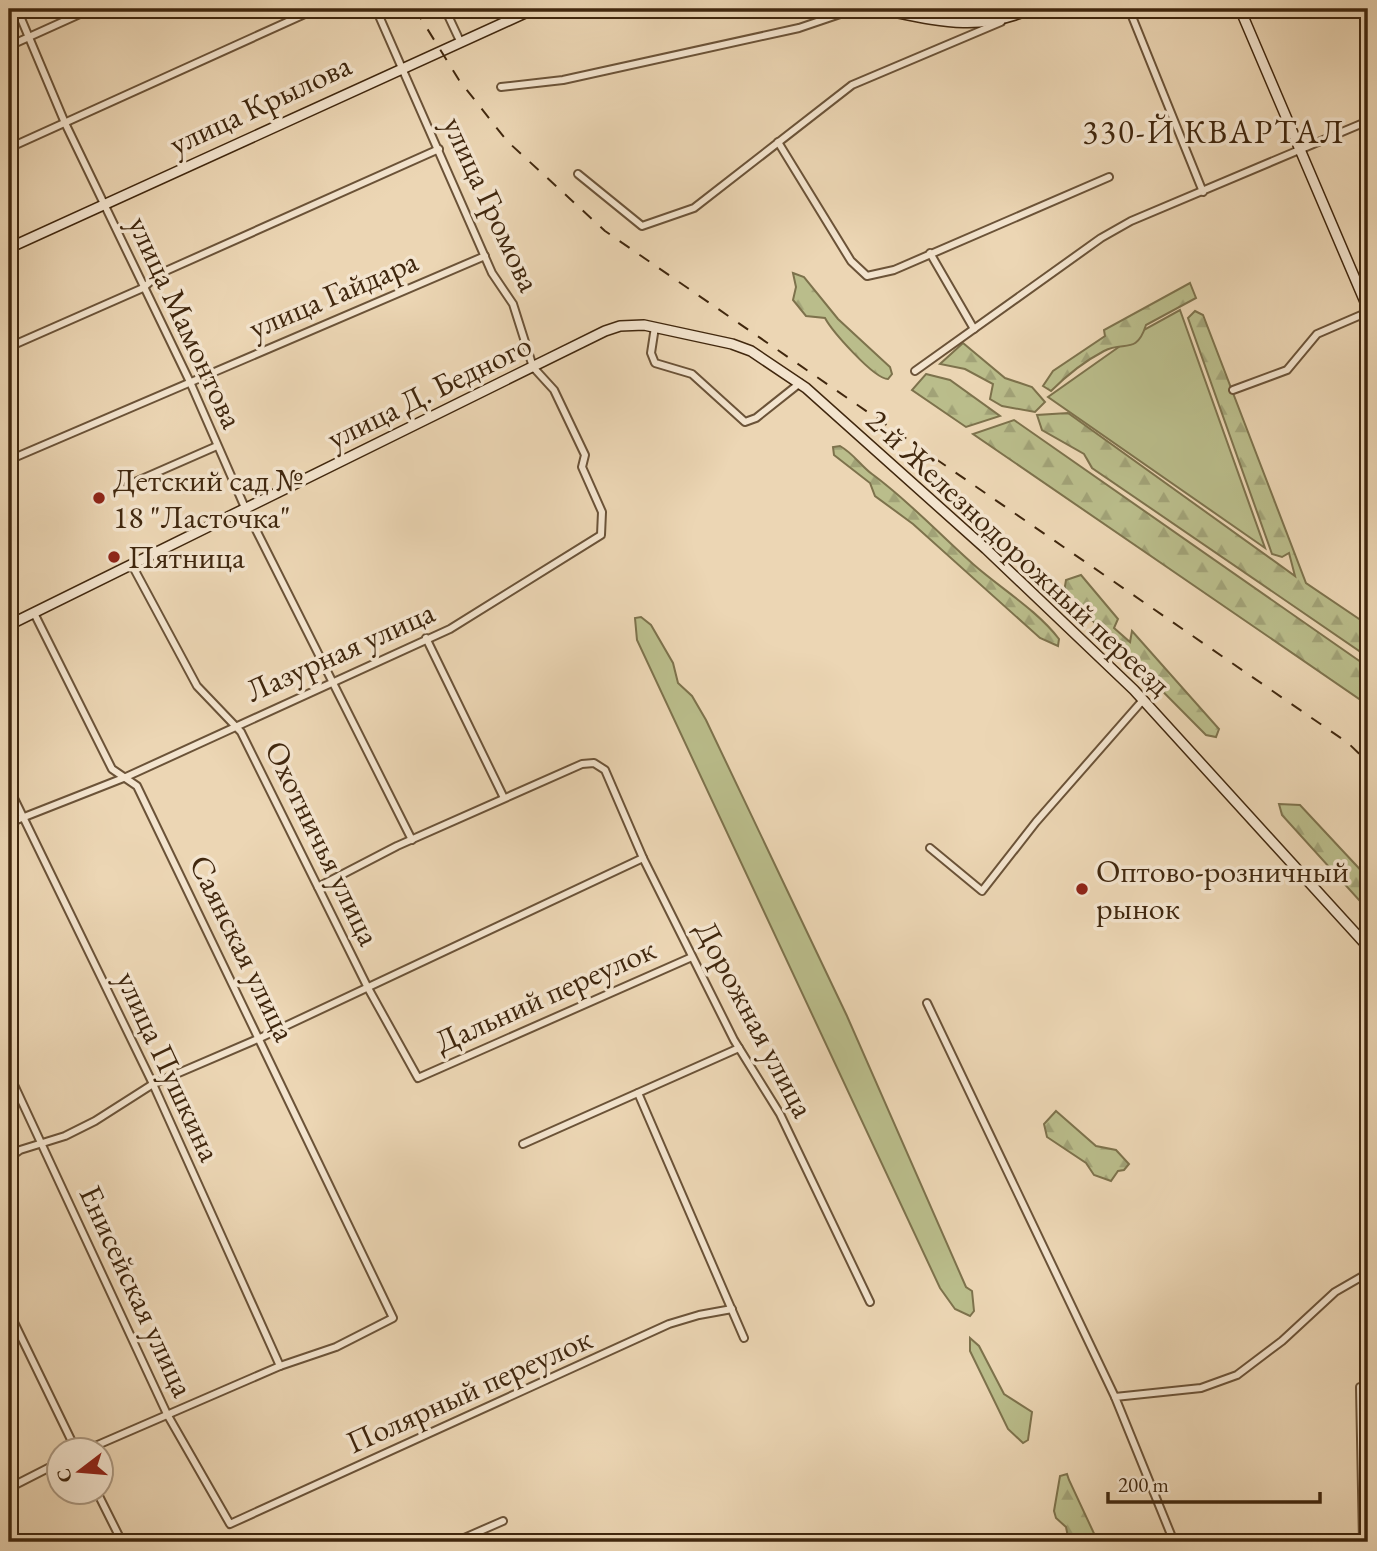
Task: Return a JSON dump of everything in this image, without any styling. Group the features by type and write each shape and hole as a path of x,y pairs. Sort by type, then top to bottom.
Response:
{"street":[{"name":"улица Мамонтова","path":"17,9 65,123 190,382 246,510 412,840"},
{"path":"9,46 91,9"},
{"path":"9,148 316,9"},
{"name":"улица Громова","path":"376,9 485,256 513,304 533,366 554,390 585,455"},
{"path":"445,9 460,41"},
{"name":"улица Крылова","path":"9,248 402,66 534,9"},
{"path":"502,88 563,80 799,28 855,9"},
{"path":"879,9 972,25 1016,16"},
{"path":"578,174 642,226 694,208 852,85 1031,9"},
{"path":"1129,9 1203,192"},
{"path":"1233,390 1287,370 1317,334 1367,304 1240,9"},
{"path":"915,371 1101,238 1130,221 1301,152 1368,121"},
{"path":"778,142 859,272 867,276 894,270 1109,177"},
{"path":"9,347 143,288 159,274 439,149"},
{"path":"930,253 974,329"},
{"name":"улица Гайдара","path":"9,460 485,256"},
{"name":"2-й Железнодорожный переезд","path":"569,350 620,326 655,327 743,347 800,383 986,549 1143,700 1368,947"},
{"path":"655,327 651,353 654,363 692,374 745,422 756,418 800,383"},
{"name":"улица Д. Бедного","path":"9,625 569,350"},
{"path":"128,485 217,446"},
{"name":"Лазурная улица","path":"9,823 126,777 333,680 450,629 601,535 602,512 582,467 585,455"},
{"name":"Охотничья улица","path":"132,565 197,686 235,725 368,988 418,1078"},
{"name":"Саянская улица","path":"34,613 112,769 137,786 393,1318 336,1347 280,1366"},
{"path":"318,887 503,798 426,638"},
{"path":"930,848 982,891 1036,822 1143,700"},
{"name":"Дорожная улица","path":"503,798 582,764 594,763 605,770 643,858 692,957 739,1048 780,1114 870,1302"},
{"name":"улица Пушкина","path":"9,788 153,1084 280,1366"},
{"path":"9,1158 20,1150 95,1121 153,1084 260,1038 643,858"},
{"name":"Дальний переулок","path":"418,1078 692,957"},
{"path":"927,1003 1115,1397 1174,1542"},
{"path":"523,1144 739,1048"},
{"name":"Енисейская улица","path":"9,1073 167,1414 230,1524"},
{"path":"638,1093 744,1338"},
{"path":"1115,1397 1201,1388 1237,1375 1282,1341 1335,1292 1368,1273"},
{"name":"Полярный переулок","path":"230,1524 670,1325 699,1315 732,1309"},
{"path":"9,1312 69,1436"},
{"path":"116,1437 280,1366"},
{"path":"1360,1387 1363,1542"},
{"path":"9,1488 46,1469"},
{"path":"104,1506 122,1542"},
{"path":"455,1542 503,1521"}],"green space":[{"path":"793,273 804,277 838,319 890,367 892,374 888,379 864,363 825,318 806,316 793,300 796,287"},
{"path":"1190,283 1196,298 1146,325 1134,344 1111,348 1097,355 1051,391 1043,386 1053,371 1105,336 1104,330"},
{"path":"1180,310 1265,548 1048,397 1140,332"},
{"path":"1195,311 1203,315 1306,583 1368,625 1368,657 1092,468 1084,454 1042,430 1037,415 1068,413 1295,576 1289,553 1282,557 1272,554 1188,318"},
{"path":"963,343 1005,378 1032,387 1045,402 1035,412 1002,406 990,399 993,384 965,369 940,364"},
{"path":"926,374 950,380 1000,416 966,427 912,390"},
{"path":"1014,420 1368,667 1368,705 973,434"},
{"path":"840,446 911,506 973,564 1040,618 1059,639 1058,646 1040,638 913,524 875,496 870,483 834,455 833,447"},
{"path":"1081,575 1118,619 1114,628 1130,642 1132,631 1219,729 1216,737 1206,735 1064,592 1066,580"},
{"path":"641,617 651,625 673,663 678,683 692,696 706,720 847,1016 966,1287 972,1291 974,1311 970,1316 955,1309 940,1288 637,640 635,618"},
{"path":"1279,804 1300,805 1368,878 1368,910 1282,815"},
{"path":"1056,1111 1096,1146 1116,1150 1129,1164 1124,1170 1118,1171 1111,1181 1094,1175 1086,1163 1047,1137 1044,1124"},
{"path":"970,1338 979,1346 1004,1394 1032,1412 1028,1440 1023,1443 1008,1429 970,1351"},
{"path":"1067,1474 1098,1542 1069,1542 1066,1527 1056,1518 1054,1511 1060,1476"}],"railway":[{"path":"415,9 459,80 507,141 605,231 1348,743 1368,762"}],"place":[{"name":"Детский сад № 18 \"Ласточка\"","path":"99,498"},
{"name":"Пятница","path":"114,557"},
{"name":"Оптово-розничный рынок","path":"1082,889"}],"district":[{"name":"330-Й КВАРТАЛ","path":"1214,131"}]}
